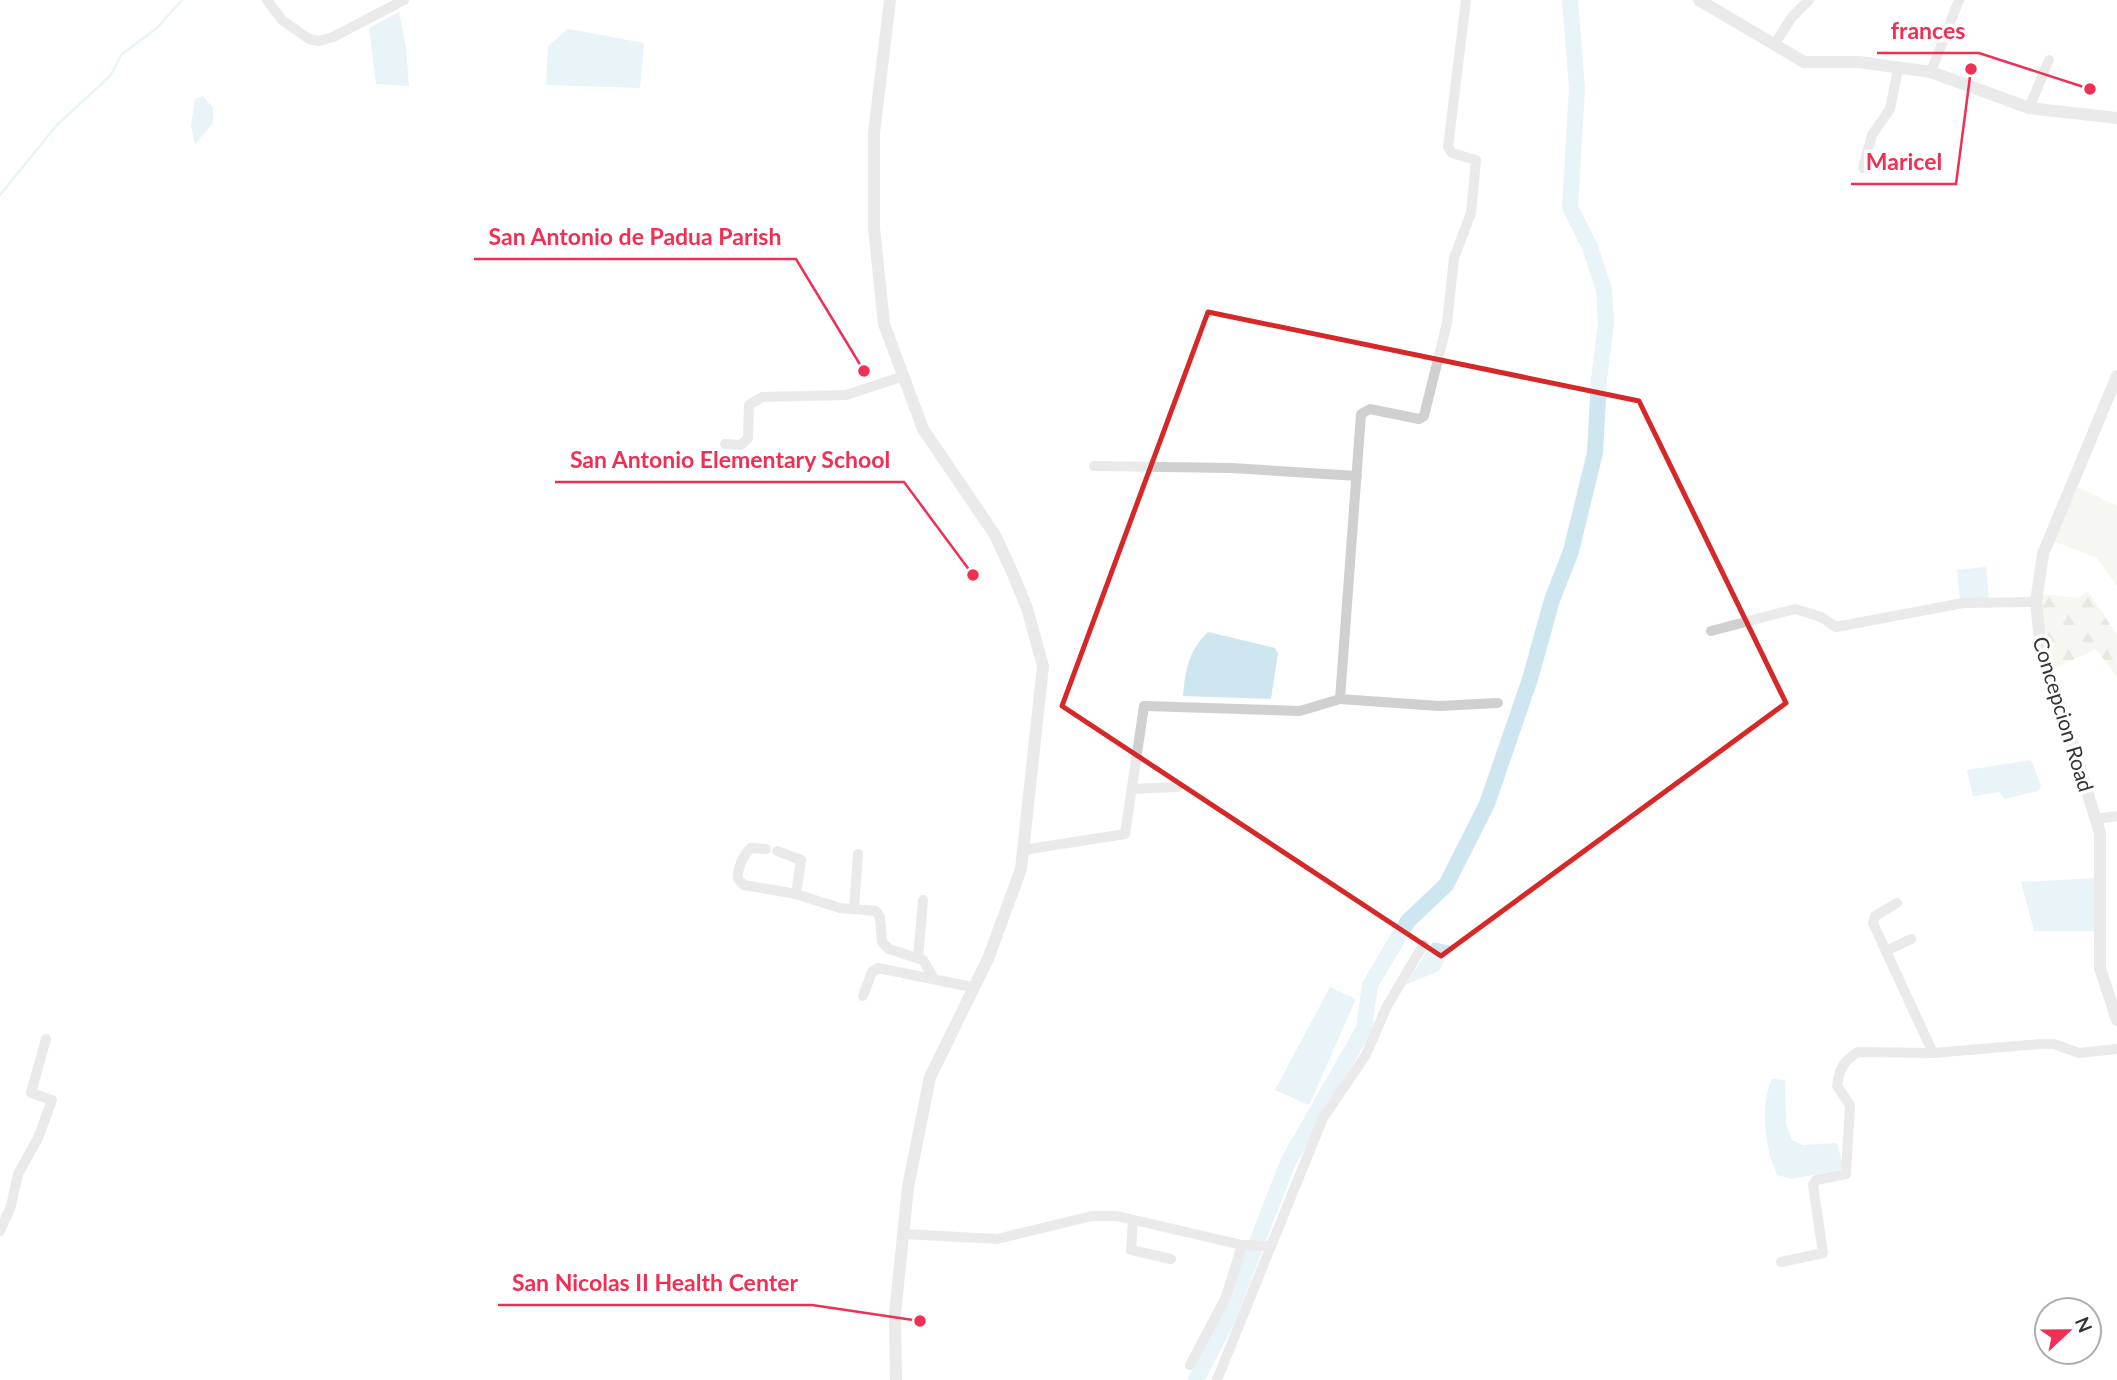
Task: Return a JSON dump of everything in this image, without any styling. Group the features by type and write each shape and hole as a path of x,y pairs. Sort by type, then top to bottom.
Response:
{"street":[{"path":"267,0 282,20 309,39 318,41 332,37 404,0"},
{"path":"890,0 874,133 874,228 884,324 901,377 923,429 995,535 1027,608 1044,666 1021,869 994,941 930,1077 908,1187 895,1314 896,1380"},
{"path":"1340,699 1361,414 1370,409 1419,419 1424,416 1447,323 1454,258 1471,213 1476,160 1452,153 1448,147 1466,0"},
{"path":"1699,0 1804,62 1859,62 1931,72 2029,108 2074,116 2117,118"},
{"path":"1774,45 1792,18 1809,0"},
{"path":"1931,72 1959,0"},
{"path":"2029,108 2049,60"},
{"path":"1863,168 1872,135 1890,109 1898,69"},
{"name":"Concepcion Road","path":"2117,376 2043,554 2036,602 2040,640 2100,832 2100,968 2117,1020"},
{"path":"725,443 741,445 748,438 749,405 762,397 845,395 901,377"},
{"path":"1094,466 1232,468 1357,476"},
{"path":"1711,631 1795,609 1821,617 1836,627 1964,603 2036,602"},
{"path":"1023,850 1125,834 1144,706 1300,710 1340,699 1439,706 1498,703"},
{"path":"1132,789 1178,787"},
{"path":"2096,819 2117,816"},
{"path":"796,894 801,860 771,850 751,848 746,852 737,872 738,879 744,885 796,894 840,908 876,911 880,917 882,942 889,949 918,958 928,965 933,979"},
{"path":"854,909 858,854"},
{"path":"918,958 923,900"},
{"path":"1897,903 1873,920 1933,1053"},
{"path":"1886,951 1910,939"},
{"path":"1217,1380 1268,1246 1323,1118 1366,1055 1386,1007 1423,945"},
{"path":"863,996 872,972 878,968 972,987"},
{"path":"0,1231 11,1206 18,1174 38,1138 52,1100 31,1093 46,1039"},
{"path":"1781,1262 1823,1253 1813,1185 1816,1180 1846,1174 1850,1105 1837,1087 1839,1071 1844,1062 1858,1052 1933,1053 2040,1044 2054,1044 2079,1053 2117,1049"},
{"path":"903,1234 998,1239 1092,1216 1133,1220 1246,1245 1268,1246"},
{"path":"1133,1220 1131,1250 1171,1259"},
{"path":"1190,1365 1226,1297 1246,1245"}],"highlighted area":[{"path":"1208,312 1639,401 1786,703 1441,956 1062,706"}],"green space":[{"path":"2078,487 2117,506 2117,586 2097,558 2053,541"},
{"path":"2088,591 2117,635 2117,677 2096,649 2053,669 2044,639 2041,594 2078,598"}],"water":[{"path":"399,12 406,47 409,86 376,84 369,28"},
{"path":"568,29 644,43 640,88 546,85 548,46"},
{"path":"203,96 213,108 213,123 195,144 191,126 195,99"},
{"path":"1986,567 1989,599 1960,601 1957,570"},
{"path":"1208,632 1275,648 1278,653 1271,699 1183,696 1189,661 1196,646"},
{"path":"2031,760 2041,786 2038,791 2005,799 1999,792 1973,796 1967,770"},
{"path":"2095,878 2096,931 2034,931 2021,882"},
{"path":"1433,942 1451,946 1439,971 1405,985"},
{"path":"1330,987 1356,999 1309,1105 1275,1090"},
{"path":"1772,1079 1785,1080 1786,1124 1792,1140 1803,1145 1837,1143 1844,1169 1791,1179 1777,1175 1769,1153 1765,1127 1766,1102"}],"waterway":[{"path":"0,195 56,126 110,76 122,54 157,28 182,0"},
{"path":"1196,1380 1227,1320 1288,1162 1364,1029 1370,985 1408,921 1446,885 1487,804 1530,679 1552,600 1571,551 1595,453 1599,379 1606,323 1604,290 1590,247 1570,207 1577,88 1570,0"}],"place":[{"name":"Maricel","path":"1971,69"},
{"name":"frances","path":"2090,89"},
{"name":"San Antonio de Padua Parish","path":"864,371"},
{"name":"San Antonio Elementary School","path":"973,575"},
{"name":"San Nicolas II Health Center","path":"920,1321"}]}
